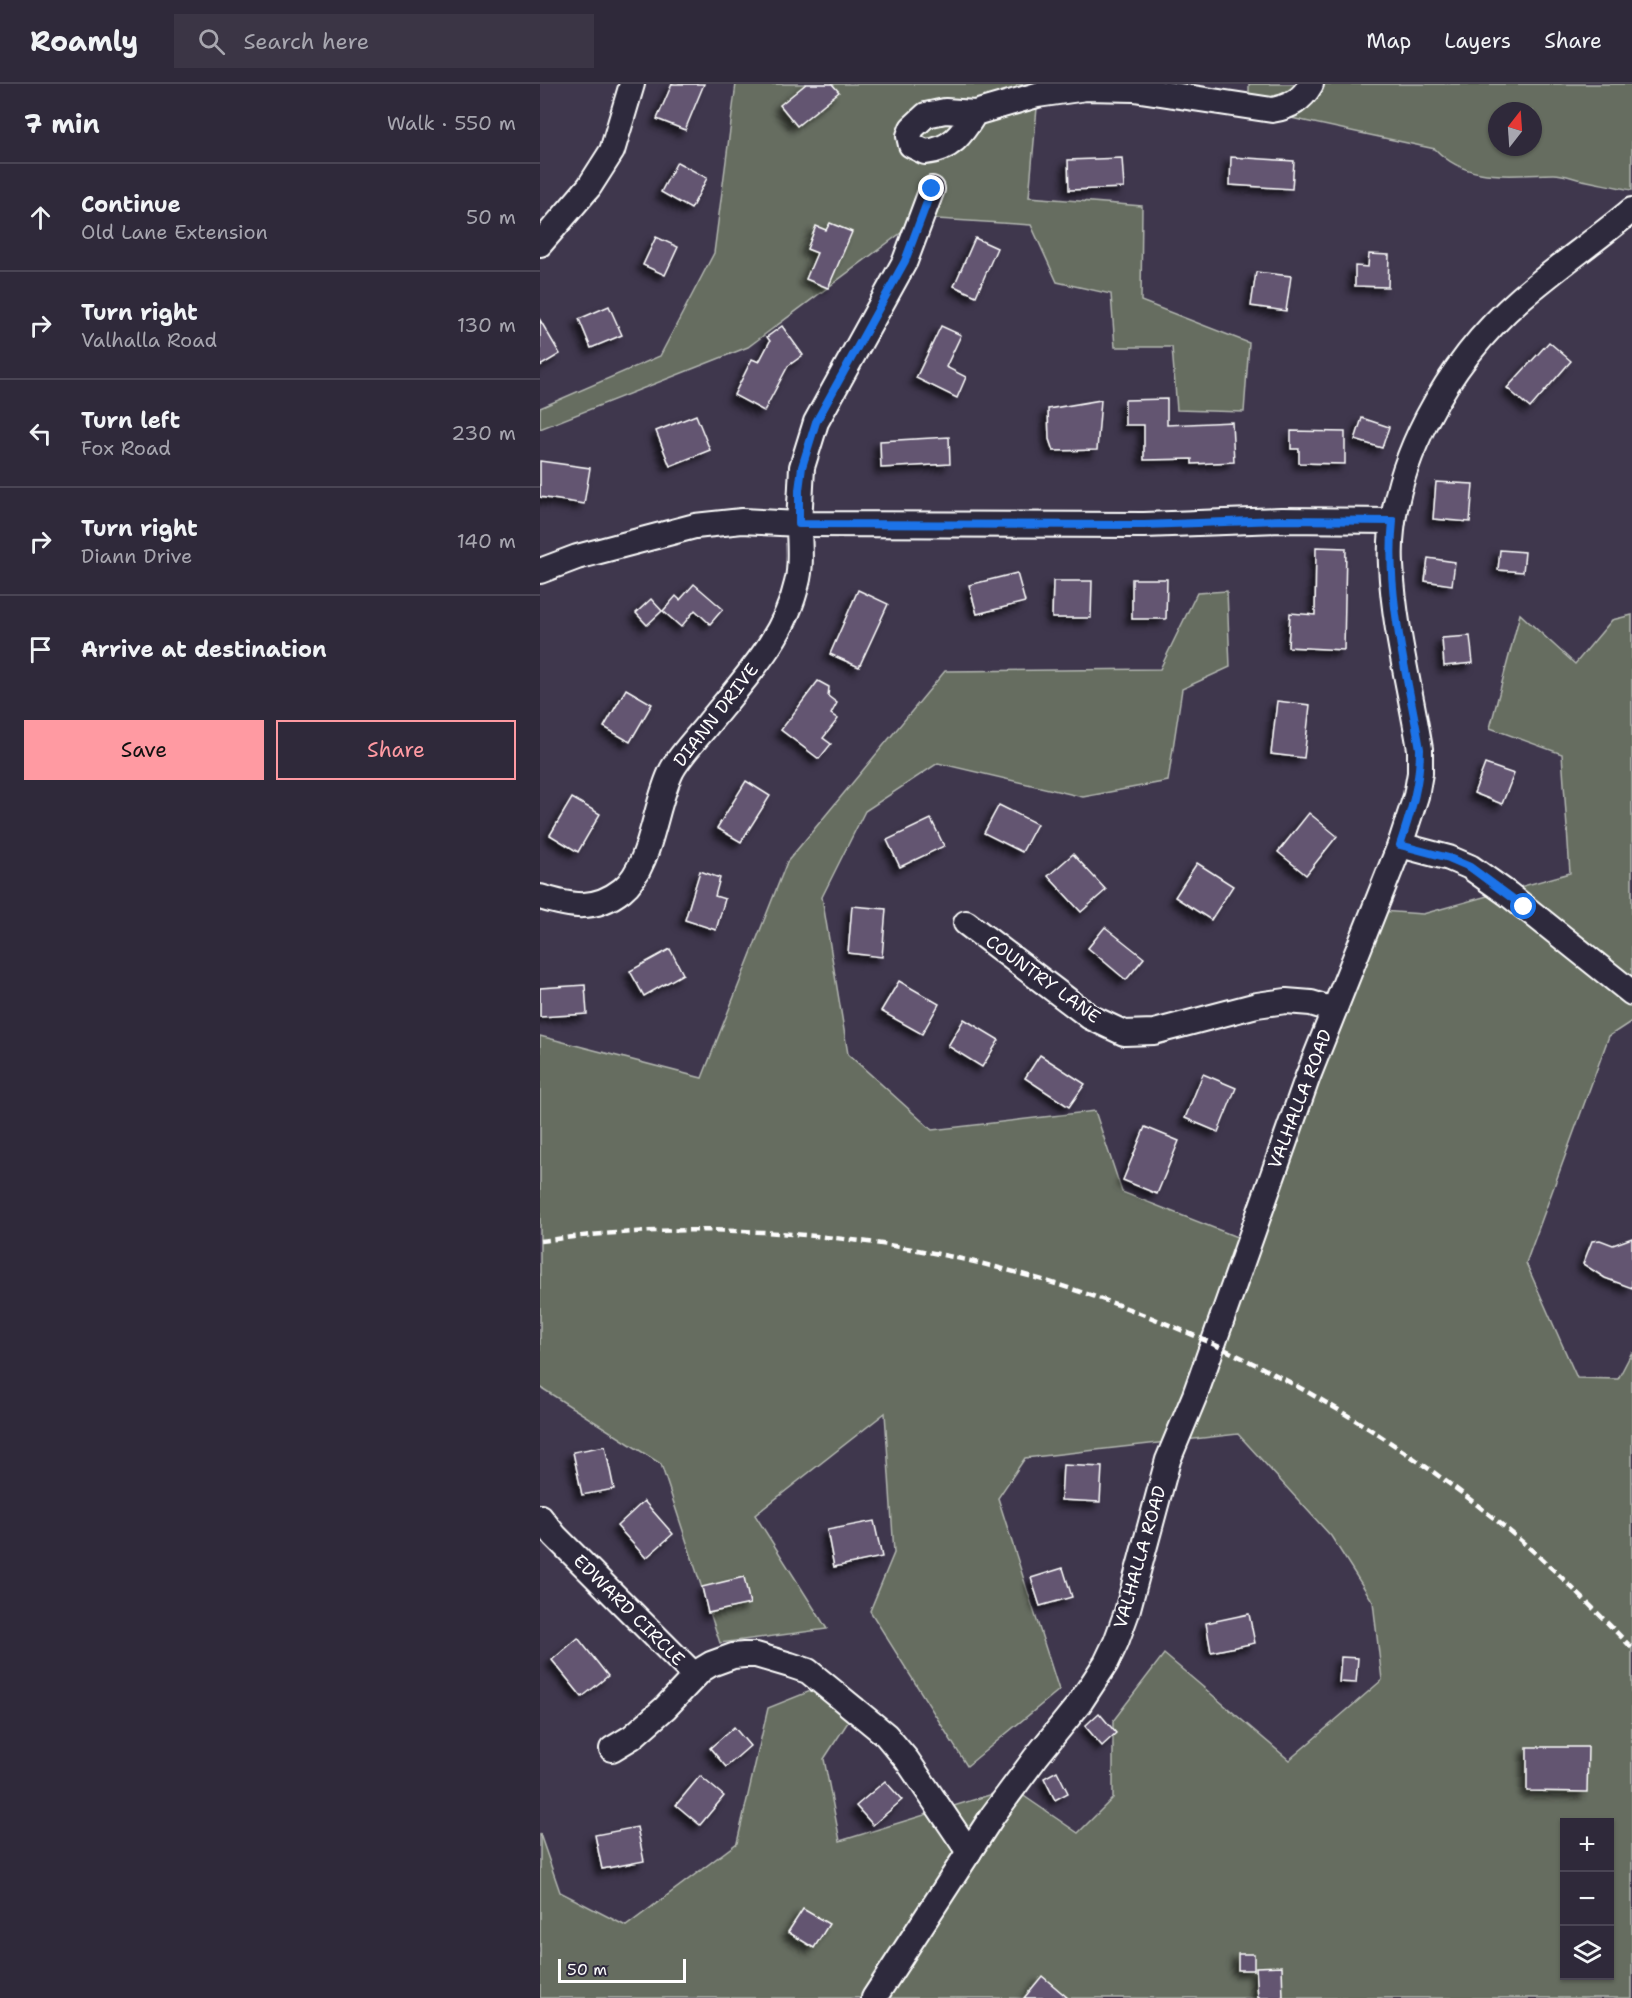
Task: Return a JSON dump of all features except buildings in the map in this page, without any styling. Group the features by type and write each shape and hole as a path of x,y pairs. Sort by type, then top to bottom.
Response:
{"street":[{"path":"540,244 589,187 612,151 632,84"},
{"path":"975,113 1037,95 1086,88 1134,89 1272,110 1294,103 1309,87"},
{"name":"DIANN DRIVE","path":"540,897 567,906 591,905 602,902 622,890 642,862 661,797 673,768 775,640 798,581 799,490 802,467 816,422 905,261 932,189"},
{"name":"VALHALLA ROAD","path":"874,1998 996,1810 1079,1704 1106,1663 1127,1612 1168,1460 1195,1395 1268,1186 1334,1010 1400,845 1416,796 1420,772 1420,749 1395,603 1391,564 1393,521 1409,461 1427,418 1470,353 1520,299 1632,210"},
{"path":"540,571 577,557 695,526 742,521 799,524 1132,525 1281,520 1393,521"},
{"path":"1400,845 1449,858 1470,867 1508,894 1632,993"},
{"name":"COUNTRY LANE","path":"966,923 1090,1017 1124,1033 1154,1032 1257,1005 1286,1001 1311,1003 1334,1010"},
{"name":"EDWARD CIRCLE","path":"540,1517 555,1536 695,1676"},
{"path":"612,1749 632,1737 665,1708 695,1676 711,1664 733,1656 756,1655 808,1671 886,1735 907,1760 969,1852"}],"green space":[{"path":"736,84 1036,84 1038,97 1029,197 1142,206 1141,301 1249,343 1244,412 1177,410 1172,347 1115,347 1111,294 1057,282 1031,225 921,218 748,347 540,429 540,408 660,356 714,253"},
{"path":"1249,84 1632,84 1632,190 1557,174 1491,175 1476,172 1462,168 1435,149 1249,109"},
{"path":"1227,591 1230,667 1182,689 1168,781 1083,797 938,763 865,811 822,897 848,1054 932,1130 1095,1111 1122,1192 1247,1241 1381,911 1423,914 1570,873 1562,754 1490,728 1520,614 1575,664 1612,620 1632,615 1632,1021 1609,1036 1526,1263 1577,1378 1618,1379 1632,1352 1632,1998 540,1998 540,1834 560,1892 626,1926 737,1843 768,1708 838,1680 863,1699 824,1759 840,1841 1012,1788 1078,1833 1113,1798 1113,1721 1164,1654 1289,1760 1382,1680 1373,1602 1331,1536 1238,1434 1025,1458 998,1498 1059,1690 967,1766 870,1611 894,1553 885,1413 755,1515 827,1629 720,1643 661,1464 540,1387 540,1036 702,1078 787,862 945,671 1160,669 1197,593"}],"railway":[{"path":"540,1241 599,1234 681,1230 744,1231 837,1238 956,1258 1043,1280 1128,1309 1211,1343 1291,1383 1369,1428 1443,1479 1513,1534 1559,1575 1632,1648"}],"route":[{"path":"932,189 905,261 816,422 802,467 799,524 1144,525 1281,520 1393,521 1391,564 1395,603 1420,749 1420,772 1416,796 1400,845 1435,853 1470,867 1524,907"}]}
